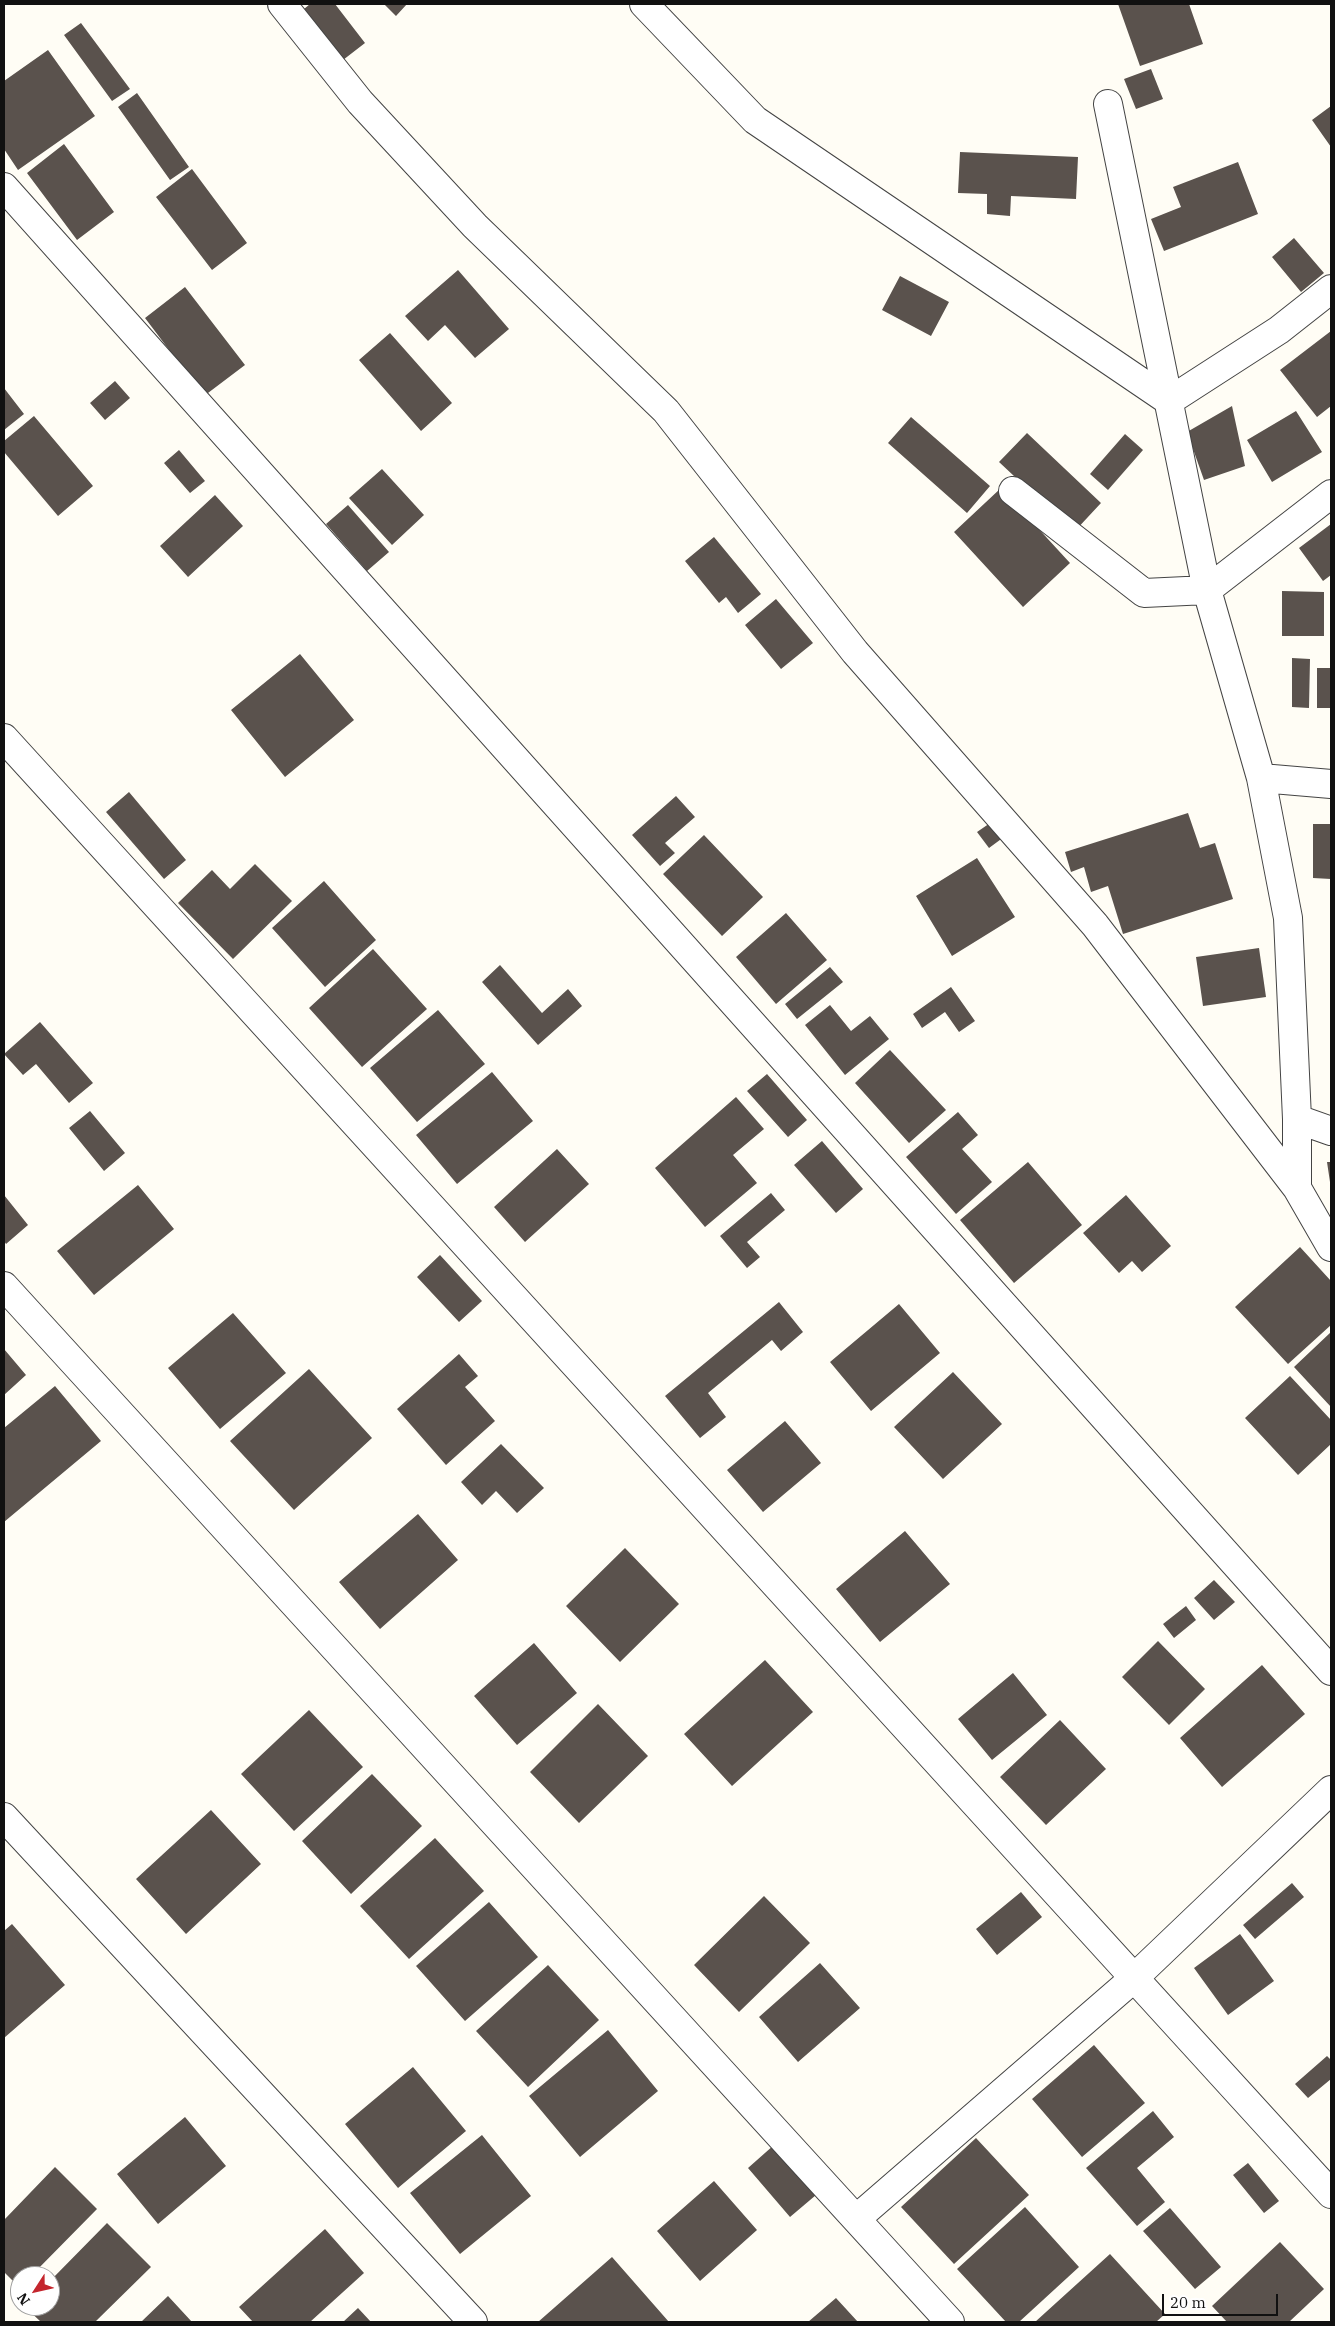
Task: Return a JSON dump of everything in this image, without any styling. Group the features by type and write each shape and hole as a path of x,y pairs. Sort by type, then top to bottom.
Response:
{"street":[{"path":"282,4 360,102 475,226 666,411 855,652 1095,924 1296,1188 1331,1247"},
{"path":"644,4 755,120 1169,401"},
{"path":"1108,104 1207,590 1261,778 1288,918 1296,1119 1296,1188"},
{"path":"4,187 1331,1671"},
{"path":"1169,401 1279,330 1331,290"},
{"path":"1013,491 1144,593 1207,590 1331,494"},
{"path":"4,738 1133,1980 1331,2194"},
{"path":"1261,778 1331,784"},
{"path":"1296,1119 1331,1131"},
{"path":"4,1286 950,2322"},
{"path":"856,2219 1133,1980 1331,1790"},
{"path":"4,1817 473,2322"}],"building":[{"path":"310,4 335,4 365,43 343,60 304,9"},
{"path":"384,4 407,4 396,16"},
{"path":"1118,4 1189,4 1203,44 1140,66"},
{"path":"81,23 130,89 112,101 64,35"},
{"path":"48,50 95,116 18,170 4,149 4,81"},
{"path":"1151,69 1163,99 1136,109 1124,79"},
{"path":"137,93 189,167 170,180 118,107"},
{"path":"1331,106 1331,147 1312,120"},
{"path":"64,144 114,212 77,240 27,173"},
{"path":"960,152 1078,157 1076,199 1011,196 1010,216 987,214 987,194 958,193"},
{"path":"1238,162 1258,214 1164,251 1151,219 1181,207 1173,187"},
{"path":"192,169 247,243 212,270 156,197"},
{"path":"1294,238 1324,273 1301,292 1272,257"},
{"path":"458,270 509,329 475,358 445,325 428,341 405,316"},
{"path":"900,276 949,302 931,336 882,310"},
{"path":"185,287 245,365 204,396 145,318"},
{"path":"1331,331 1331,406 1317,417 1280,370"},
{"path":"390,333 452,403 421,431 359,360"},
{"path":"115,381 130,398 105,420 90,403"},
{"path":"4,388 24,414 4,430"},
{"path":"1232,406 1245,466 1204,480 1187,432"},
{"path":"1296,411 1322,452 1272,482 1247,440"},
{"path":"34,416 93,486 58,516 4,452 4,441"},
{"path":"911,417 990,486 967,513 888,443"},
{"path":"1027,433 1101,503 1074,532 999,462"},
{"path":"1125,434 1143,450 1108,490 1090,474"},
{"path":"179,450 205,481 190,493 164,463"},
{"path":"382,469 424,515 392,545 349,498"},
{"path":"1001,488 1070,563 1023,607 954,532"},
{"path":"215,495 243,526 188,577 160,546"},
{"path":"348,505 389,552 367,571 326,524"},
{"path":"1331,524 1331,575 1323,581 1299,548"},
{"path":"714,537 761,594 738,613 726,597 719,603 685,561"},
{"path":"1282,591 1324,592 1324,636 1282,636"},
{"path":"776,599 813,643 781,669 745,625"},
{"path":"300,654 354,720 285,777 231,710"},
{"path":"1292,658 1310,659 1309,708 1292,707"},
{"path":"1317,668 1331,668 1331,708 1317,708"},
{"path":"129,792 186,860 164,879 106,812"},
{"path":"676,796 695,817 665,843 675,853 660,866 632,835"},
{"path":"1188,813 1200,848 1215,843 1233,899 1123,934 1108,886 1091,892 1084,867 1071,872 1065,852"},
{"path":"996,819 1008,834 989,848 977,832"},
{"path":"1313,824 1331,824 1331,879 1313,878"},
{"path":"704,835 763,897 722,936 663,874"},
{"path":"977,858 1015,917 952,956 916,896"},
{"path":"255,864 292,901 233,959 178,903 212,870 230,889"},
{"path":"324,881 376,940 325,987 272,928"},
{"path":"786,913 827,960 776,1004 736,957"},
{"path":"1259,948 1266,997 1203,1006 1196,957"},
{"path":"373,949 427,1009 362,1067 309,1008"},
{"path":"500,965 542,1013 568,989 582,1006 538,1045 482,982"},
{"path":"830,967 843,982 797,1019 785,1004"},
{"path":"951,987 975,1021 959,1032 945,1012 922,1028 913,1014"},
{"path":"830,1005 851,1031 870,1016 889,1039 845,1075 805,1025"},
{"path":"438,1010 485,1064 417,1122 370,1068"},
{"path":"40,1022 93,1083 69,1103 36,1064 23,1075 4,1054"},
{"path":"890,1050 946,1110 909,1143 855,1083"},
{"path":"492,1072 533,1121 457,1184 416,1135"},
{"path":"767,1074 807,1120 788,1137 747,1091"},
{"path":"736,1097 764,1129 733,1155 757,1183 705,1227 655,1168"},
{"path":"90,1111 125,1153 104,1171 69,1128"},
{"path":"958,1112 978,1135 962,1149 992,1182 956,1214 906,1157"},
{"path":"822,1141 863,1189 836,1213 794,1165"},
{"path":"557,1149 589,1184 525,1242 494,1207"},
{"path":"1028,1162 1082,1225 1014,1283 960,1220"},
{"path":"1327,1162 1331,1162 1331,1182 1330,1182"},
{"path":"138,1185 174,1229 94,1295 57,1251"},
{"path":"771,1193 785,1210 747,1242 760,1257 747,1268 720,1236"},
{"path":"4,1195 28,1225 6,1244 4,1241"},
{"path":"1126,1195 1171,1246 1142,1272 1132,1261 1119,1273 1083,1233"},
{"path":"1300,1247 1331,1281 1331,1325 1288,1364 1235,1307"},
{"path":"440,1255 482,1301 459,1322 417,1277"},
{"path":"779,1302 803,1332 781,1351 772,1340 708,1393 726,1417 700,1438 665,1396"},
{"path":"899,1304 940,1353 871,1411 830,1362"},
{"path":"233,1313 286,1373 220,1429 168,1368"},
{"path":"1331,1332 1331,1407 1294,1367"},
{"path":"4,1349 26,1375 4,1395"},
{"path":"459,1354 478,1376 465,1387 495,1421 446,1465 397,1409"},
{"path":"309,1369 372,1438 294,1510 230,1441"},
{"path":"953,1372 1002,1424 943,1479 894,1427"},
{"path":"1290,1376 1331,1420 1331,1444 1298,1475 1245,1418"},
{"path":"55,1386 101,1441 4,1522 4,1428"},
{"path":"785,1421 821,1463 763,1512 727,1470"},
{"path":"501,1444 544,1488 517,1513 496,1491 482,1505 461,1482"},
{"path":"418,1514 458,1560 380,1629 339,1582"},
{"path":"905,1531 950,1584 880,1642 836,1589"},
{"path":"625,1548 679,1604 620,1662 566,1606"},
{"path":"1214,1580 1235,1602 1214,1620 1194,1598"},
{"path":"1186,1606 1196,1620 1174,1638 1163,1624"},
{"path":"1158,1641 1205,1689 1169,1725 1122,1677"},
{"path":"534,1643 577,1693 517,1745 474,1696"},
{"path":"765,1660 813,1712 732,1786 684,1734"},
{"path":"1262,1665 1305,1714 1222,1787 1180,1738"},
{"path":"1013,1673 1047,1715 992,1760 958,1719"},
{"path":"598,1704 648,1756 579,1823 530,1772"},
{"path":"309,1710 363,1767 294,1831 241,1774"},
{"path":"1060,1720 1106,1769 1046,1825 1000,1777"},
{"path":"372,1774 422,1826 351,1894 302,1841"},
{"path":"211,1810 261,1864 186,1934 136,1879"},
{"path":"435,1838 484,1891 409,1959 360,1906"},
{"path":"1292,1883 1304,1897 1255,1939 1243,1925"},
{"path":"1021,1892 1042,1917 997,1955 976,1929"},
{"path":"764,1896 810,1943 739,2012 694,1965"},
{"path":"489,1902 538,1957 465,2021 416,1966"},
{"path":"12,1924 65,1985 4,2038 4,1931"},
{"path":"1240,1934 1274,1981 1228,2015 1194,1968"},
{"path":"820,1963 860,2008 798,2062 759,2017"},
{"path":"548,1965 599,2020 528,2087 476,2031"},
{"path":"608,2030 658,2091 580,2157 529,2096"},
{"path":"1094,2045 1145,2103 1082,2157 1032,2099"},
{"path":"1327,2056 1331,2060 1331,2079 1308,2098 1295,2084"},
{"path":"413,2067 466,2131 398,2188 345,2124"},
{"path":"1153,2111 1174,2137 1137,2168 1165,2202 1137,2226 1086,2168"},
{"path":"185,2117 226,2166 158,2224 117,2174"},
{"path":"482,2135 531,2196 460,2254 410,2193"},
{"path":"976,2138 1029,2195 954,2264 901,2207"},
{"path":"774,2145 816,2195 790,2217 748,2168"},
{"path":"1248,2163 1279,2201 1264,2213 1233,2175"},
{"path":"55,2167 97,2209 41,2266 10,2266 10,2278 4,2272 4,2220"},
{"path":"714,2181 757,2230 700,2281 657,2231"},
{"path":"1025,2207 1079,2267 1019,2322 1006,2322 957,2269"},
{"path":"1170,2208 1221,2267 1195,2289 1143,2231"},
{"path":"107,2223 151,2267 95,2322 41,2322 35,2316 60,2316 60,2271"},
{"path":"325,2229 364,2273 310,2322 253,2322 239,2307"},
{"path":"1280,2242 1324,2289 1289,2322 1227,2322 1212,2306"},
{"path":"1110,2254 1165,2314 1156,2322 1035,2322"},
{"path":"612,2257 669,2322 538,2322"},
{"path":"168,2296 192,2322 141,2322"},
{"path":"836,2298 858,2322 808,2322"},
{"path":"358,2308 371,2322 343,2322"}]}
